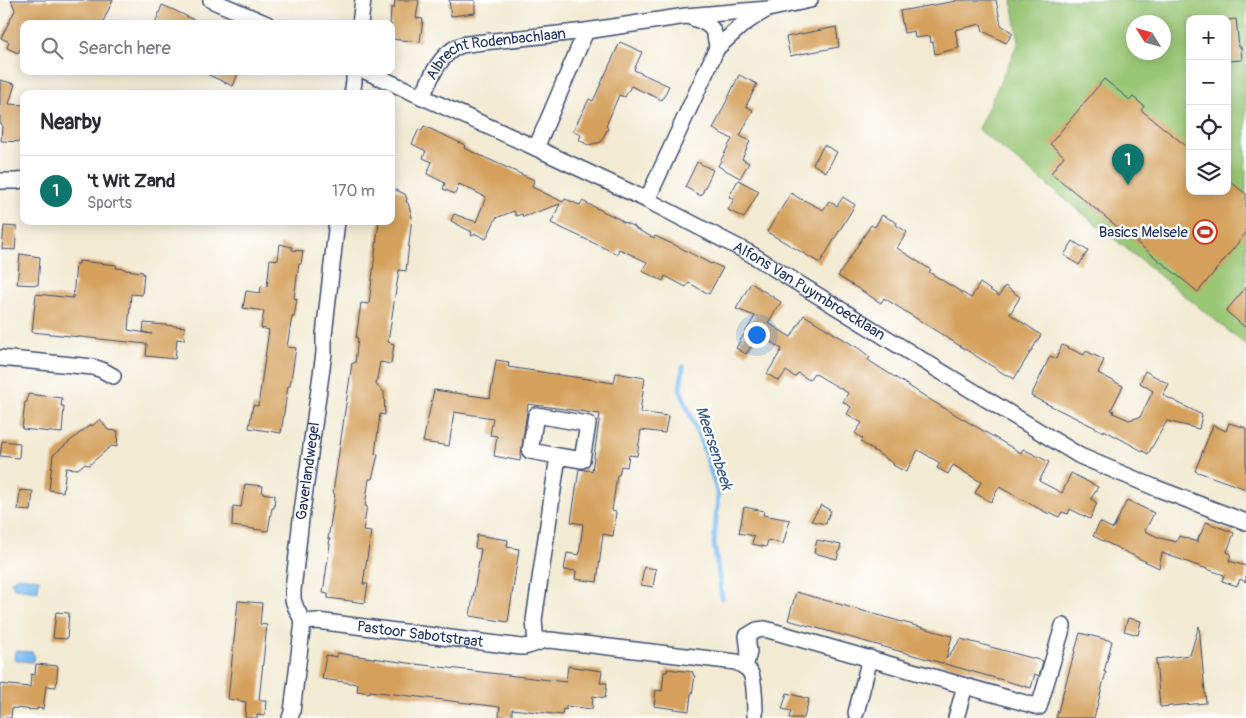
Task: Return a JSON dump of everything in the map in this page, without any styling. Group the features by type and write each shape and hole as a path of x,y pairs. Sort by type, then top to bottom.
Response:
{"street":[{"path":"211,0 258,20"},
{"path":"360,20 363,0"},
{"name":"Albrecht Rodenbachlaan","path":"422,97 430,79 446,55 460,46 586,31 686,16 768,9 810,0"},
{"name":"Albrecht Rodenbachlaan","path":"717,48 741,26 768,9"},
{"path":"647,200 717,48 714,31 702,22 686,16"},
{"name":"Albrecht Rodenbachlaan","path":"536,148 586,31"},
{"path":"353,90 354,75"},
{"name":"Alfons Van Puymbroecklaan","path":"374,75 647,200 751,254 1080,456 1156,488 1246,522"},
{"path":"0,181 20,180"},
{"name":"Gaverlandwegel","path":"304,622 293,600 293,590 324,353 324,334 337,225"},
{"path":"0,358 93,367 113,376"},
{"path":"536,643 534,620 558,456"},
{"name":"Pastoor Sabotstraat","path":"304,622 317,621 521,647 531,646 542,640 550,640 736,662 745,667"},
{"path":"290,718 304,622"},
{"path":"755,718 753,681 751,672 745,667 749,652 747,636 757,630 765,628 1039,707 1063,626"},
{"path":"856,713 870,658"},
{"path":"956,718 965,686"}],"green space":[{"path":"1012,0 1246,0 1246,345 978,129 1019,42"}],"water":[{"path":"15,577 39,579 38,591 14,588 11,581"},
{"path":"15,651 32,652 35,657 32,662 14,660"}],"building":[{"path":"11,0 113,0 104,20 20,20 20,49 18,53 7,48 9,42 1,38 15,10"},
{"path":"395,0 419,0 416,18 423,19 420,42 395,39 395,20 390,20 391,8 394,8"},
{"path":"449,0 475,0 475,13 451,16"},
{"path":"956,0 996,0 1001,25 1013,33 1006,43 983,31 981,24 955,30 959,48 935,54 930,36 915,38 914,31 904,33 900,11"},
{"path":"162,5 194,20 156,20"},
{"path":"1236,19 1242,60 1231,61 1231,20"},
{"path":"836,27 839,47 790,56 786,37"},
{"path":"620,42 642,52 634,70 669,86 662,100 631,86 625,97 619,95 606,126 608,128 601,142 588,145 579,140 581,135 573,131 589,99 593,101"},
{"path":"209,75 237,75 233,86"},
{"path":"739,75 757,84 746,106 753,110 740,136 750,141 742,159 749,163 740,178 718,166 732,139 713,129"},
{"path":"1104,79 1130,100 1133,97 1144,106 1141,110 1186,146 1186,195 1231,195 1231,182 1246,194 1246,233 1198,292 1051,173 1064,156 1050,144"},
{"path":"0,80 15,84 9,104 20,105 20,142 1,141 2,124 0,124"},
{"path":"424,126 465,145 464,148 534,180 532,187 563,202 565,199 580,205 582,201 654,238 655,236 723,268 709,294 689,283 686,287 665,276 663,281 642,271 647,262 619,249 617,254 551,223 560,204 523,217 522,214 516,216 514,211 496,218 486,239 476,234 471,236 472,232 451,221 454,214 476,222 486,197 459,184 455,194 443,189 445,183 427,174 432,162 423,158 426,151 412,144 419,129 422,131"},
{"path":"824,145 837,152 826,172 813,164"},
{"path":"697,162 713,170 701,196 685,187"},
{"path":"738,180 759,191 744,218 728,210 734,199 729,197"},
{"path":"395,190 405,194 412,217 406,271 399,270 388,342 394,344 391,364 380,362 376,385 384,392 385,415 380,414 375,454 378,455 372,479 369,479 365,506 367,506 363,531 371,532 363,584 368,584 365,603 328,598 328,594 323,593 330,544 330,539 328,539 335,494 333,493 352,363 355,363 361,303 369,304 379,225 395,225"},
{"path":"791,193 823,210 829,201 837,206 843,197 855,205 820,263 767,232"},
{"path":"882,215 897,223 896,225 907,232 897,248 931,270 929,272 971,298 980,283 999,296 1005,286 1020,297 1010,314 1041,335 1014,379 884,298 881,303 838,276 871,225 875,227"},
{"path":"4,226 17,227 15,250 2,249"},
{"path":"1073,241 1088,251 1079,265 1064,255"},
{"path":"280,244 292,247 292,250 303,251 294,298 297,299 294,317 292,317 287,347 296,348 281,433 249,428 253,405 258,406 269,330 261,328 264,311 243,308 246,291 260,293 261,286 267,287 270,259 278,260"},
{"path":"20,254 40,257 38,285 17,284"},
{"path":"79,261 117,265 116,268 143,272 142,295 131,294 128,330 152,334 143,332 144,323 185,327 184,340 177,339 175,359 146,356 147,344 32,332 36,294 73,298 76,264 79,264"},
{"path":"751,283 781,302 768,323 791,337 804,315 858,348 870,357 868,360 934,402 1021,453 1023,449 1049,462 1039,481 1062,493 1071,473 1098,487 1091,499 1097,503 1090,519 1070,509 1068,514 1062,512 1059,517 1050,512 1049,514 999,487 991,502 975,493 981,482 953,465 948,474 937,468 940,463 918,450 906,472 893,465 861,442 863,439 855,433 862,423 847,414 851,407 843,402 848,393 814,373 809,380 798,373 795,377 786,371 779,381 767,374 782,349 760,335 746,354 736,348 755,316 736,309"},
{"path":"1246,287 1246,328 1226,311"},
{"path":"1062,345 1084,355 1086,351 1104,360 1098,373 1123,386 1111,410 1114,411 1113,413 1129,420 1140,417 1153,391 1140,383 1145,371 1169,384 1163,395 1202,415 1199,429 1167,421 1148,454 1104,430 1104,432 1031,396 1050,356 1056,359"},
{"path":"496,360 509,362 508,367 614,383 616,373 645,378 640,412 668,416 665,433 641,430 637,456 629,455 627,467 621,466 619,475 617,475 612,511 616,512 613,536 603,534 597,582 575,579 576,571 564,570 567,553 579,555 583,524 571,522 579,469 592,471 600,414 528,404 520,461 494,456 497,436 490,435 493,418 454,412 449,446 423,442 434,390 490,398"},
{"path":"28,394 62,398 61,406 64,406 62,433 22,429 25,402 27,402"},
{"path":"100,419 108,430 118,431 117,447 111,446 89,465 84,464 78,469 66,468 63,492 49,490 53,455 91,424 92,426"},
{"path":"1229,423 1246,428 1246,489 1195,471 1213,425 1226,431"},
{"path":"2,441 20,443 19,458 0,456"},
{"path":"245,484 263,486 262,493 275,495 268,531 232,526 233,506 241,507"},
{"path":"20,490 33,491 31,511 18,510"},
{"path":"1127,500 1154,513 1145,531 1160,538 1176,542 1179,536 1197,542 1206,522 1234,533 1227,552 1231,554 1229,561 1246,566 1246,582 1240,579 1237,586 1222,581 1224,575 1162,553 1159,568 1093,536 1100,522 1113,529"},
{"path":"821,505 831,511 826,524 811,521"},
{"path":"744,507 764,511 763,515 790,520 783,544 768,540 766,547 752,544 754,536 739,533"},
{"path":"477,535 508,540 507,547 519,549 508,622 470,616 481,549 475,548"},
{"path":"817,540 841,545 837,559 814,553"},
{"path":"644,567 656,569 653,587 641,585"},
{"path":"796,592 952,636 946,659 961,639 1043,661 1039,676 1035,674 1031,688 788,620"},
{"path":"238,601 262,603 260,624 267,625 259,700 266,700 265,716 257,715 257,718 245,718 246,702 228,699"},
{"path":"56,612 69,613 67,639 53,638"},
{"path":"1128,618 1141,621 1138,635 1124,631"},
{"path":"1199,626 1206,703 1160,707 1156,659 1190,655"},
{"path":"1080,633 1112,641 1094,718 1056,718"},
{"path":"337,653 566,682 568,666 602,671 600,683 607,683 605,698 593,696 592,709 566,706 566,710 563,709 562,715 512,709 512,717 499,716 500,707 357,691 358,684 322,679 326,655 337,657"},
{"path":"36,664 58,666 56,687 46,686 43,709 12,708 11,718 0,718 0,684 30,687 31,674 35,675"},
{"path":"667,669 693,672 695,676 689,711 654,706 656,690 662,691 664,672 667,672"},
{"path":"787,693 809,699 804,718 789,718 791,711 782,709"}],"waterway":[{"name":"Meersenbeek","path":"683,367 680,389 705,452 718,495 714,543 722,598"}],"place":[{"name":"'t Wit Zand","path":"1128,185"},
{"name":"Basics Melsele","path":"1205,232"}]}
